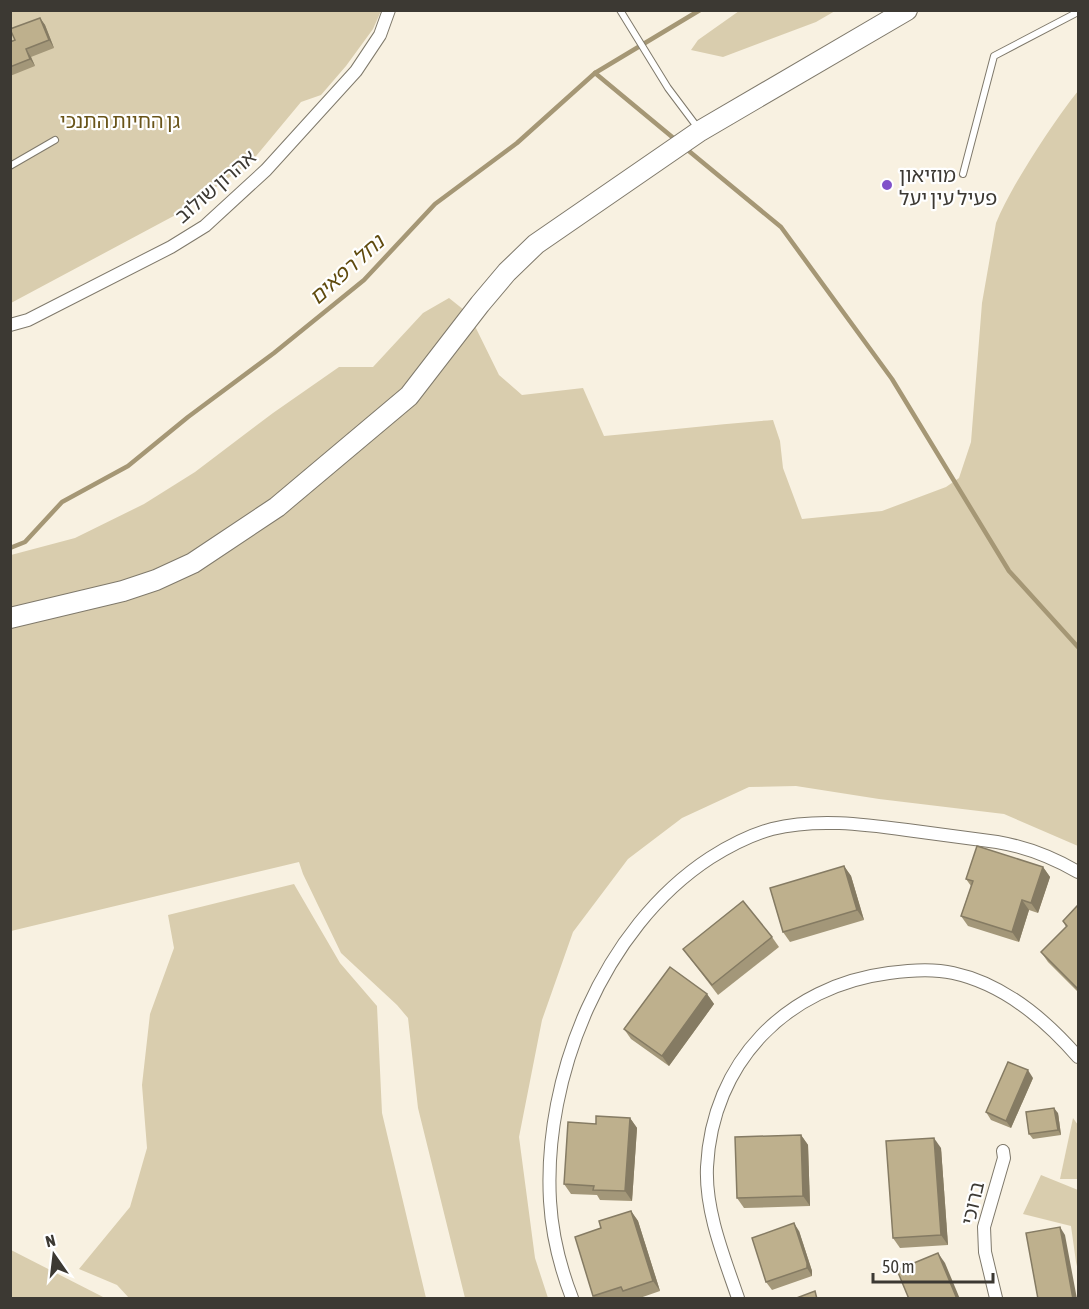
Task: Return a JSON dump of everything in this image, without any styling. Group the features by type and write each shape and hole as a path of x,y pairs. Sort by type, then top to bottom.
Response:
{"main road":[{"path":"10,618 123,591 156,580 193,563 277,507 409,396 480,304 507,272 536,244 695,134 907,10"}],"street":[{"name":"אהרון שולוב","path":"10,325 28,320 171,247 205,226 266,170 356,71 380,35 389,10"},
{"path":"572,1299 554,1238 550,1200 555,1117 563,1076 587,1009 617,954 634,927 675,884 698,866 745,838 772,829 835,822 1018,846 1042,853 1078,872"},
{"path":"738,1299 713,1221 708,1191 707,1167 716,1114 737,1066 759,1038 803,1001 823,991 872,975 917,970 953,973 985,983 1025,1006 1047,1023 1078,1057"},
{"name":"ברוכי","path":"996,1299 985,1252 984,1227 1004,1158 1003,1151"}],"lane":[{"path":"620,10 695,134"},
{"path":"963,174 994,56 1078,12"},
{"path":"10,166 55,140"}],"green space":[{"name":"גן החיות התנכי","path":"11,11 381,11 373,29 346,66 321,95 301,102 252,161 183,211 11,303"},
{"path":"739,11 835,11 816,22 723,57 691,50 698,40"},
{"path":"1078,91 1078,846 1004,814 879,799 796,786 749,787 682,818 628,859 573,932 542,1020 519,1137 535,1258 548,1298 465,1298 418,1108 408,1018 341,953 299,862 11,931 11,555 75,538 144,504 195,472 339,367 373,367 423,313 449,298 469,314 499,375 522,395 583,388 604,436 773,420 780,441 783,468 802,519 882,511 946,487 959,478 971,442 982,303 996,223 1030,161"},
{"path":"294,884 340,963 377,1006 382,1113 426,1298 129,1298 117,1285 79,1269 130,1207 147,1148 142,1085 150,1014 174,948 168,915"},
{"path":"1073,1118 1078,1125 1078,1179 1060,1179"},
{"path":"1041,1175 1078,1190 1078,1271 1071,1226 1023,1214"},
{"path":"11,1250 105,1298 11,1298"}],"building":[{"path":"40,18 49,40 26,49 30,59 10,67 10,42 15,40 10,29"},
{"path":"977,846 1043,867 1031,903 1022,900 1012,932 961,916 973,881 966,879"},
{"path":"844,866 857,910 783,932 770,888"},
{"path":"743,901 772,937 712,985 683,949"},
{"path":"1078,905 1078,989 1041,952 1067,926 1063,921"},
{"path":"670,967 707,994 662,1056 624,1029"},
{"path":"1008,1062 1028,1070 1006,1121 986,1112"},
{"path":"1054,1108 1058,1130 1029,1134 1026,1112"},
{"path":"596,1116 630,1118 625,1191 593,1190 594,1186 564,1184 568,1122 596,1124"},
{"path":"801,1135 803,1196 737,1198 735,1137"},
{"path":"934,1138 941,1235 893,1238 886,1141"},
{"path":"631,1211 653,1281 623,1291 621,1287 593,1296 575,1237 601,1228 599,1221"},
{"path":"794,1223 807,1268 766,1282 752,1238"},
{"path":"1060,1227 1073,1299 1038,1299 1026,1233"},
{"path":"938,1253 957,1299 909,1299 897,1270"},
{"path":"815,1291 817,1299 794,1299"}],"waterway":[{"name":"נחל רפאים","path":"10,548 25,542 62,502 128,466 364,280 435,204 517,143 595,73 700,10"},
{"path":"595,73 677,141"},
{"path":"684,147 781,227 892,379 1009,571 1078,647"}],"place":[{"name":"מוזיאון פעיל עין יעל","path":"887,185"}]}
